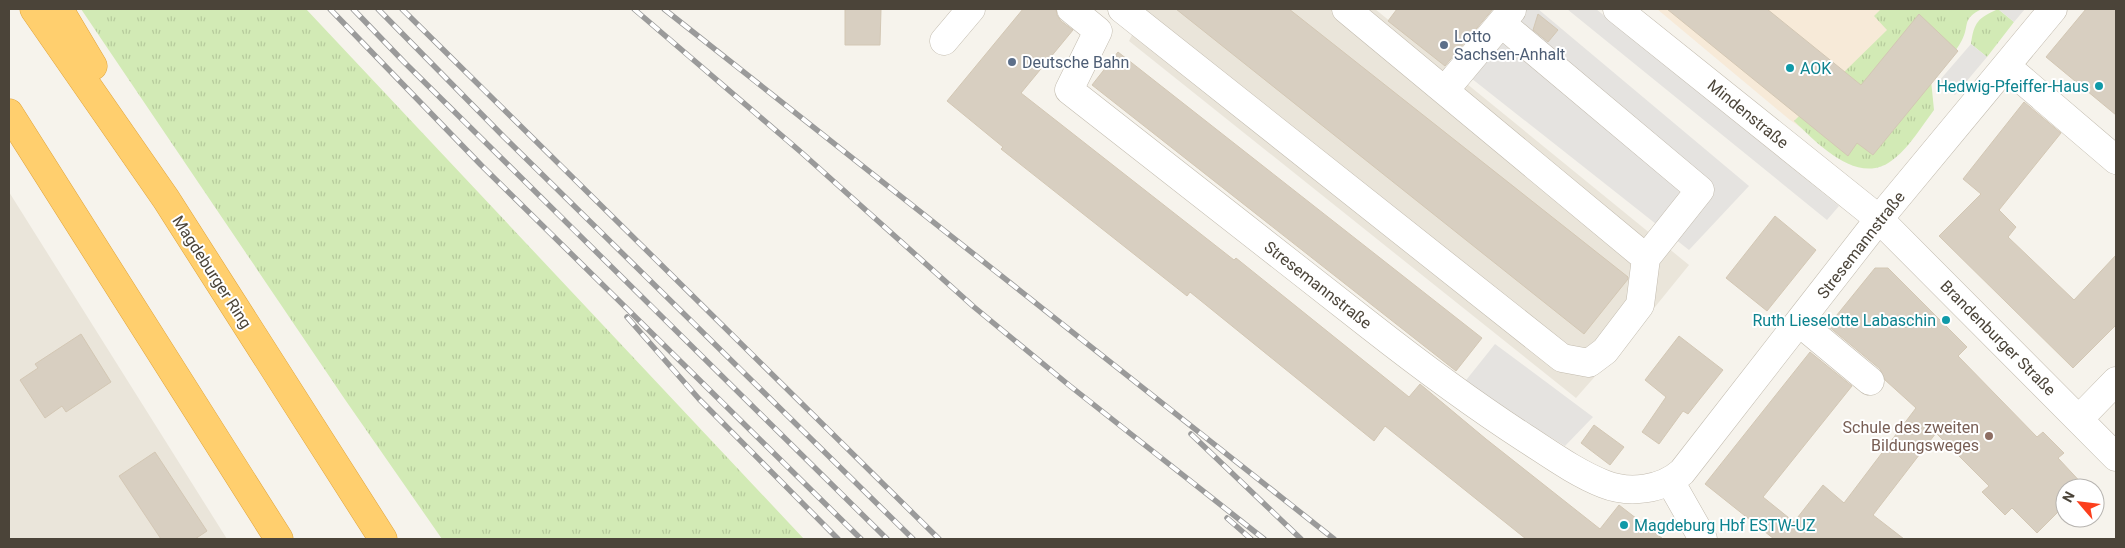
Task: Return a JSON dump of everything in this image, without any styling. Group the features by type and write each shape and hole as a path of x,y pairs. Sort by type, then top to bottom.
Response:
{"highway":[{"name":"Magdeburger Ring","path":"34,9 166,199 383,539"},
{"path":"59,9 71,27 166,199"},
{"path":"9,113 279,539"}],"street":[{"path":"944,41 971,9"},
{"name":"Stresemannstraße","path":"1071,9 1098,31 1069,90 1414,360 1494,418 1540,448 1587,475 1610,486 1641,489 1658,486 1682,472 1880,219 2053,9"},
{"path":"1122,9 1562,358 1589,363 1605,351 1640,305 1646,258 1700,190 1507,16 1445,90"},
{"path":"1346,9 1646,258"},
{"name":"Mindenstraße","path":"1617,9 1880,219"},
{"path":"2006,66 2116,160"},
{"name":"Brandenburger Straße","path":"1880,219 2116,456"},
{"path":"1800,323 1870,381"},
{"path":"2079,419 2116,381"},
{"path":"1670,480 1703,539"}],"shaded area":[{"path":"1145,9 1375,9 1689,265 1642,323 1576,398 1129,41"},
{"path":"1502,9 1538,9 1749,186 1689,250 1457,67"},
{"path":"1567,9 1596,9 1839,206 1827,220"},
{"name":"AOK","path":"1657,9 1977,9 1849,161 1790,120"},
{"path":"1998,9 2025,9 2014,22"},
{"path":"1971,44 1987,57 1955,95 1939,81"},
{"path":"9,192 227,539 9,539"},
{"path":"1495,344 1593,417 1565,446 1463,384"}],"green space":[{"path":"81,9 306,9 804,539 442,539 346,401"},
{"path":"1881,9 1982,9 1971,16 1959,45 1931,80 1934,110 1911,142 1895,158 1882,166 1868,169 1840,160 1815,141 1794,121 1887,30 1874,16"},
{"path":"1998,9 2014,22 1987,57 1971,44 1972,37 1981,18"}],"building":[{"path":"845,9 881,9 880,45 845,45"},
{"path":"1023,9 1056,9 1061,21 1073,30 1021,93 1234,260 1236,258 1409,397 1420,384 1600,529 1619,505 1663,539 1526,539 1385,426 1374,441 1190,292 1187,296 1001,149 1003,147 947,101"},
{"path":"1176,9 1289,9 1628,277 1628,279 1584,334"},
{"name":"Lotto Sachsen-Anhalt","path":"1397,9 1493,9 1445,66 1388,21"},
{"name":"AOK","path":"1667,9 1767,9 1861,85 1919,14 1958,51 1873,155 1857,143 1848,156"},
{"name":"Hedwig-Pfeiffer-Haus","path":"2086,9 2116,9 2116,115 2046,57"},
{"path":"1538,14 1558,30 1548,42 1533,30"},
{"path":"1118,52 1482,338 1456,371 1092,85"},
{"path":"2024,102 2061,133 1999,210 2016,227 2008,237 2074,300 2116,255 2116,325 2073,368 1939,236 1981,194 1963,179"},
{"path":"1775,216 1816,250 1767,311 1726,278"},
{"path":"1875,268 1888,268 1967,347 1958,356 2037,437 2043,432 2064,453 2058,458 2077,478 2055,478 2055,515 2037,533 2012,508 2005,515 1982,492 1989,486 1936,433 1873,515 1904,539 1774,539 1705,484 1810,352 1852,386 1763,497 1794,522 1823,485 1844,503 1916,408 1885,380 1880,369 1828,326"},
{"path":"81,334 111,382 66,412 62,406 45,418 20,380 38,368 35,364"},
{"path":"1679,336 1723,370 1688,414 1683,411 1659,444 1642,432 1666,397 1645,380"},
{"path":"1594,425 1624,447 1610,465 1581,443"},
{"path":"155,452 207,531 195,539 161,539 119,476"}],"railway":[{"path":"330,9 481,165 861,539"},
{"path":"353,9 404,62 887,539"},
{"path":"378,9 504,137 913,539"},
{"path":"402,9 939,539"},
{"path":"634,9 802,153 974,307 1070,386 1264,539"},
{"path":"664,9 1334,539"},
{"path":"627,317 699,399 838,539"},
{"path":"1191,434 1301,539"},
{"path":"1227,518 1251,539"}],"place":[{"name":"Lotto Sachsen-Anhalt","path":"1444,45"},
{"name":"Deutsche Bahn","path":"1012,62"},
{"name":"AOK","path":"1790,68"},
{"name":"Hedwig-Pfeiffer-Haus","path":"2099,86"},
{"name":"Ruth Lieselotte Labaschin","path":"1946,320"},
{"name":"Schule des zweiten Bildungsweges","path":"1989,436"},
{"name":"Magdeburg Hbf ESTW-UZ","path":"1624,525"}]}
